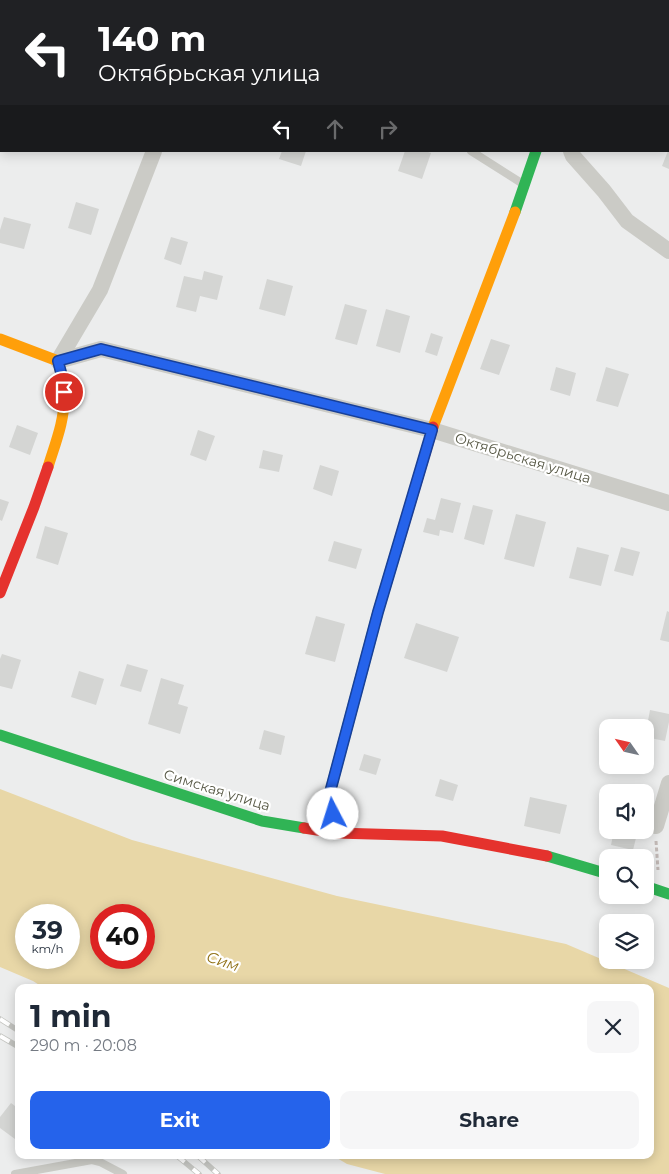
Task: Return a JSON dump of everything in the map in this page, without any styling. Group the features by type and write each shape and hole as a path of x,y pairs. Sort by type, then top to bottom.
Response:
{"main road":[{"path":"336,833 329,796 378,612 432,430 525,185 536,152"},
{"path":"0,339 58,361 63,380 64,405 45,479 0,593"},
{"name":"Симская улица","path":"0,734 28,745 262,821 336,833 442,836 541,854 599,871"}],"street":[{"path":"58,361 100,290 154,152"},
{"path":"571,152 627,221 669,251"},
{"name":"Октябрьская улица","path":"58,361 101,349 432,430 669,503"},
{"path":"656,826 669,783"}],"lane":[{"path":"473,152 525,185"},
{"path":"15,1174 92,1160 100,1162 122,1174"}],"path":[{"path":"656,826 657,862 665,892"}],"water":[{"name":"Сим","path":"0,789 132,840 337,896 566,944 599,958 599,969 625,969 669,988 669,1174 385,1174 347,1164 339,1159 654,1159 654,984 38,984 0,967"}],"building":[{"path":"282,152 306,152 301,166 279,159"},
{"path":"405,152 431,153 422,179 398,171"},
{"path":"668,152 669,152 669,169 662,166"},
{"path":"76,202 99,209 91,235 68,228"},
{"path":"4,217 31,224 24,249 0,243 0,230"},
{"path":"171,237 188,242 181,265 164,259"},
{"path":"204,271 223,276 217,300 200,296 196,312 176,307 184,276 202,280"},
{"path":"267,279 293,286 285,316 259,309"},
{"path":"345,304 367,310 357,345 335,339"},
{"path":"386,309 410,316 400,353 376,346"},
{"path":"431,333 443,337 437,356 425,352"},
{"path":"491,339 510,345 499,375 480,369"},
{"path":"556,367 576,373 570,396 550,390"},
{"path":"606,367 629,374 618,407 596,401"},
{"path":"17,425 38,433 30,455 9,447"},
{"path":"198,430 215,436 206,461 190,455"},
{"path":"263,450 283,455 279,472 259,468"},
{"path":"320,465 339,471 332,496 313,489"},
{"path":"441,498 461,503 453,533 440,530 439,536 423,532 427,518 435,520"},
{"path":"0,499 9,502 2,521 0,520"},
{"path":"473,505 493,510 484,545 464,539"},
{"path":"516,514 546,522 534,567 504,559"},
{"path":"45,526 68,533 58,565 36,558"},
{"path":"334,541 362,549 356,569 328,561"},
{"path":"577,547 609,555 601,586 569,578"},
{"path":"621,547 640,552 633,576 614,571"},
{"path":"667,611 669,612 669,642 660,640"},
{"path":"316,616 345,624 335,662 305,654"},
{"path":"416,623 459,637 447,672 404,658"},
{"path":"2,654 21,660 12,689 0,686 0,659"},
{"path":"127,664 148,670 141,692 120,686"},
{"path":"79,671 104,679 96,705 71,697"},
{"path":"161,678 184,685 178,704 188,707 180,734 148,724"},
{"path":"650,710 669,714 665,741 654,739 654,719 648,719"},
{"path":"264,730 285,736 281,755 259,749"},
{"path":"364,754 381,759 376,775 359,770"},
{"path":"440,779 458,785 453,801 435,796"},
{"path":"530,797 567,805 560,834 524,826"},
{"path":"612,839 636,839 633,849 611,845"},
{"path":"11,1103 15,1106 15,1139 0,1128 0,1117"}],"railway":[{"path":"0,1019 15,1028"},
{"path":"0,1036 15,1045"},
{"path":"181,1159 199,1174"},
{"path":"201,1159 218,1174"}],"traffic: fast":[{"path":"515,212 536,152"},
{"path":"336,833 329,796 378,612 400,538"},
{"path":"0,735 262,821 304,828"},
{"path":"547,856 599,871"},
{"path":"654,889 669,894"}],"traffic: slow":[{"path":"433,427 515,212"},
{"path":"0,339 58,361 62,378 64,405 59,432 48,467"}],"traffic: jam":[{"path":"400,538 433,427"},
{"path":"0,593 48,467"},
{"path":"304,828 336,833 442,836 547,856"}],"route":[{"path":"64,392 58,361 101,349 432,430 378,612 329,796 333,814"}]}
